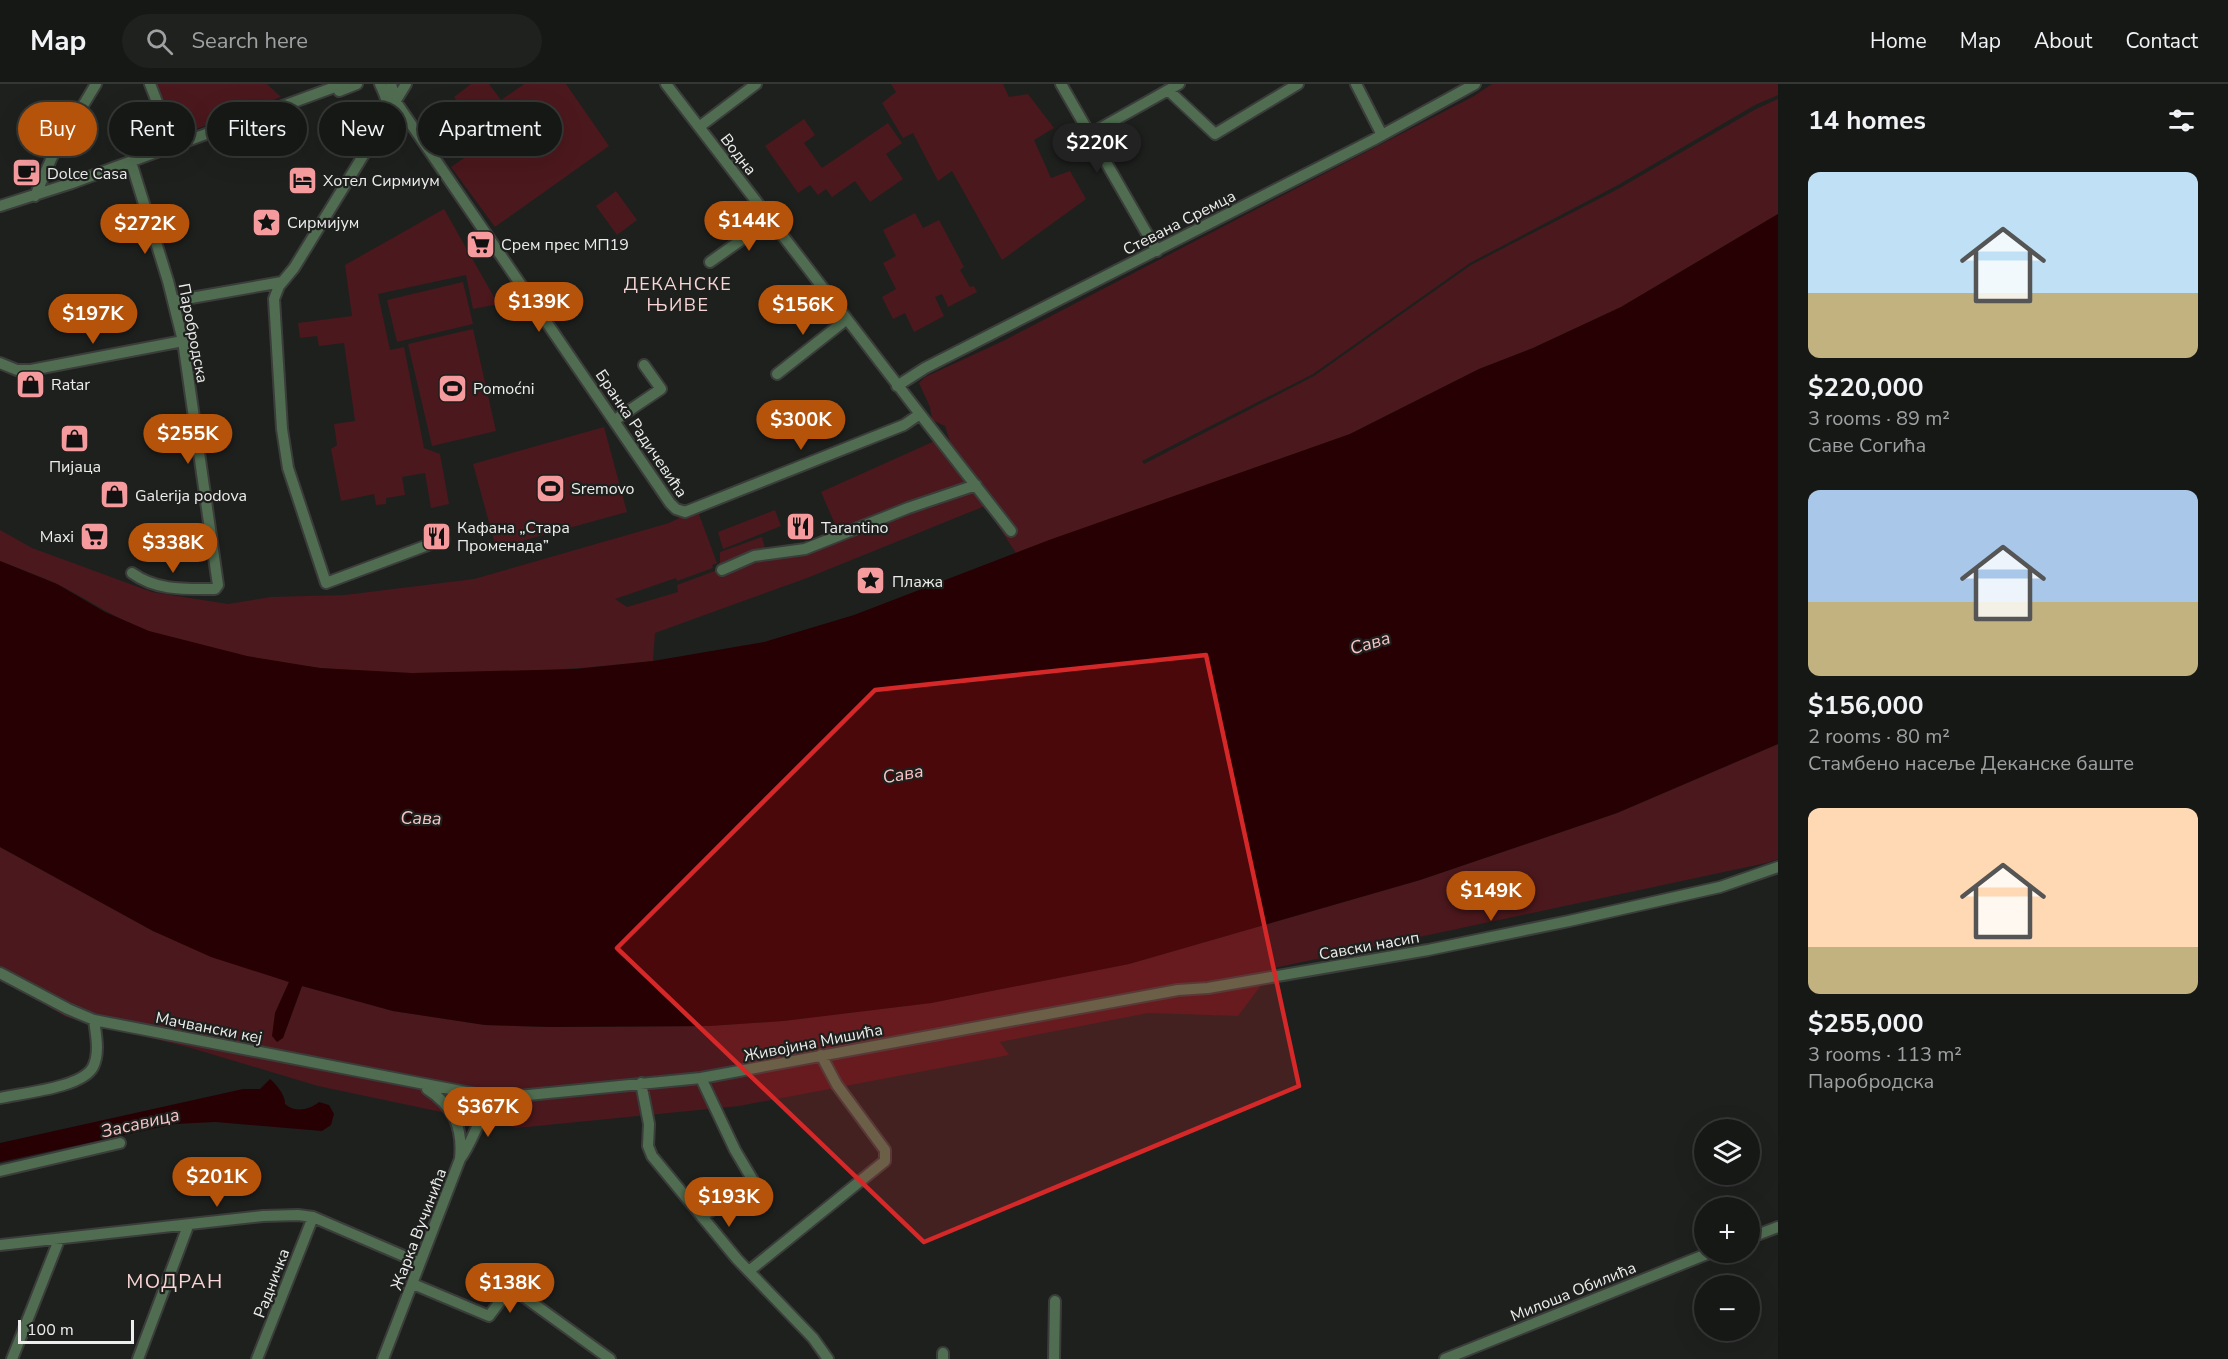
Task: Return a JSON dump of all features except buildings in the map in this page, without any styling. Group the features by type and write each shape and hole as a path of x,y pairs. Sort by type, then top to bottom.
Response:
{"street":[{"path":"35,196 58,148 96,84"},
{"path":"150,84 157,102"},
{"path":"0,206 131,162 343,84"},
{"path":"321,94 332,93 357,84"},
{"path":"380,84 390,102"},
{"path":"392,84 392,102"},
{"path":"395,102 406,84"},
{"name":"Водна","path":"666,84 1011,531"},
{"path":"699,127 756,84"},
{"path":"1061,84 1157,250"},
{"path":"1090,134 1179,84"},
{"path":"1168,90 1215,134 1298,84"},
{"path":"1356,84 1382,135"},
{"name":"Стевана Сремца","path":"897,386 925,368 1382,135 1475,84"},
{"name":"Бранка Радичевића","path":"406,121 416,132 545,316 670,503 680,512 697,509 904,425 920,414"},
{"path":"364,156 294,268 276,292 273,309 282,429 288,468 326,583 444,539"},
{"name":"Паробродска","path":"131,162 174,301 183,341 219,585 215,589 179,590 146,582 132,573"},
{"path":"710,262 771,219"},
{"path":"174,301 282,282"},
{"path":"545,316 576,296"},
{"path":"777,374 847,319"},
{"path":"0,363 17,370 31,370 183,341"},
{"path":"615,420 661,389 644,365"},
{"path":"722,570 754,556 784,554 816,546 892,514 976,485"},
{"name":"Савски насип","path":"1208,988 1428,950 1569,921 1720,887 1778,867"},
{"name":"Мачвански кеј","path":"0,974 68,1010 94,1020 421,1086"},
{"name":"Живојина Мишића","path":"421,1086 497,1098 701,1078 1178,990 1208,988"},
{"path":"0,1098 72,1083 84,1077 93,1067 97,1049 94,1020"},
{"path":"749,1271 885,1161 885,1150 837,1085 821,1055"},
{"path":"701,1078 760,1194"},
{"path":"641,1083 652,1156 749,1271 813,1338 828,1359"},
{"name":"Жарка Вучинића","path":"383,1359 460,1159 462,1141 459,1124 444,1101 421,1086"},
{"path":"460,1159 469,1147 484,1112 497,1098"},
{"path":"0,1171 120,1143"},
{"path":"702,1216 753,1182"},
{"path":"0,1245 282,1214 313,1217 420,1263"},
{"name":"Радничка","path":"257,1359 313,1217"},
{"path":"138,1359 188,1226"},
{"path":"1760,1234 1778,1227"},
{"path":"12,1359 59,1239"},
{"name":"Милоша Обилића","path":"1445,1359 1694,1259"},
{"path":"413,1284 489,1316 507,1292 516,1291 610,1359"},
{"path":"1054,1359 1055,1301"}],"highlighted area":[{"path":"1206,655 1299,1086 924,1242 617,948 875,690"}],"shaded area":[{"path":"156,84 267,84 281,97 268,102 207,102 207,125 195,129 195,102 162,102"},
{"path":"471,84 489,84 501,100 524,84 566,84 609,146 495,227 451,167 467,156 562,156 562,102 457,102 454,97"},
{"path":"891,84 1003,84 1009,97 1028,94 1054,128 1034,140 1051,178 1070,171 1086,199 1002,260 952,171 938,181 913,133 903,138 882,103 896,92"},
{"path":"1492,84 1778,84 1778,95 1755,105 1618,185 1470,263 1313,374 1142,461 1144,464 1314,376 1471,265 1618,189 1756,109 1778,99 1778,214 1621,307 1533,348 1479,369 1350,434 1016,553 985,506 807,578 655,633 653,661 529,671 398,673 332,669 268,661 207,649 148,631 59,585 0,561 0,530 32,548 152,592 228,604 271,597 345,595 474,579 669,523 697,509 717,563 712,565 713,568 615,599 627,607 678,592 677,585 720,569 720,552 762,537 765,548 790,554 840,536 821,492 937,440 957,465 945,426 932,420 930,407 919,383 925,377 1001,342 1474,96"},
{"path":"804,119 815,135 804,143 822,168 888,123 902,143 886,154 903,179 870,202 855,181 832,197 826,189 818,195 810,185 798,193 765,146"},
{"path":"616,191 637,220 617,235 596,206"},
{"path":"444,209 498,304 473,309 466,275 378,294 390,350 404,347 424,448 440,454 449,504 431,508 425,473 402,477 405,495 386,498 386,504 376,505 374,494 341,501 331,449 337,445 334,424 355,421 344,343 319,346 317,336 300,338 298,323 352,316 345,265"},
{"path":"915,213 923,228 939,220 964,267 960,270 970,287 974,286 977,292 948,307 942,294 935,297 944,316 914,332 905,313 893,319 882,297 896,289 883,263 896,256 883,230"},
{"path":"463,282 473,324 397,342 387,300"},
{"name":"Pomoćni","path":"473,329 496,431 432,446 408,344"},
{"name":"Sremovo","path":"604,427 627,512 496,548 473,464"},
{"path":"775,510 781,526 723,549 718,532"},
{"path":"1778,744 1778,859 1274,968 1238,1016 1148,1013 1000,1042 1009,1055 739,1106 517,1128 318,1086 191,1048 66,1017 0,978 0,847 153,931 289,982 275,1013 283,1038 302,986 393,1011 485,1025 551,1027 709,1026 783,1021 931,1003 1129,964 1420,880 1617,813"}],"water":[{"name":"Сава","path":"1778,214 1778,744 1617,813 1420,880 1129,964 931,1003 783,1021 709,1026 551,1027 485,1025 393,1011 302,986 283,1038 277,1042 272,1036 275,1013 289,982 211,957 153,931 0,847 0,561 57,584 105,612 149,631 247,656 320,668 412,673 575,669 653,661 764,642 854,615 1049,540 1350,434 1479,369 1533,348 1621,307"},
{"name":"Засавица","path":"270,1079 280,1090 285,1104 293,1109 311,1107 319,1102 329,1105 334,1114 331,1125 322,1131 215,1122 175,1124 0,1162 0,1143 243,1089 260,1089"}],"place":[{"name":"Dolce Casa","path":"26,173"},
{"name":"Хотел Сирмиум","path":"302,180"},
{"name":"Сирмијум","path":"266,222"},
{"name":"Срем прес МП19","path":"480,244"},
{"name":"Ratar","path":"30,384"},
{"name":"Pomoćni","path":"452,388"},
{"name":"Пијаца","path":"75,438"},
{"name":"Sremovo","path":"550,488"},
{"name":"Galerija podova","path":"114,495"},
{"name":"Tarantino","path":"800,527"},
{"name":"Maxi","path":"95,536"},
{"name":"Кафана „Стара Променада”","path":"436,536"},
{"name":"Плажа","path":"871,581"}],"district":[{"name":"ДЕКАНСКЕ ЊИВЕ","path":"678,294"},
{"name":"МОДРАН","path":"175,1281"}]}
